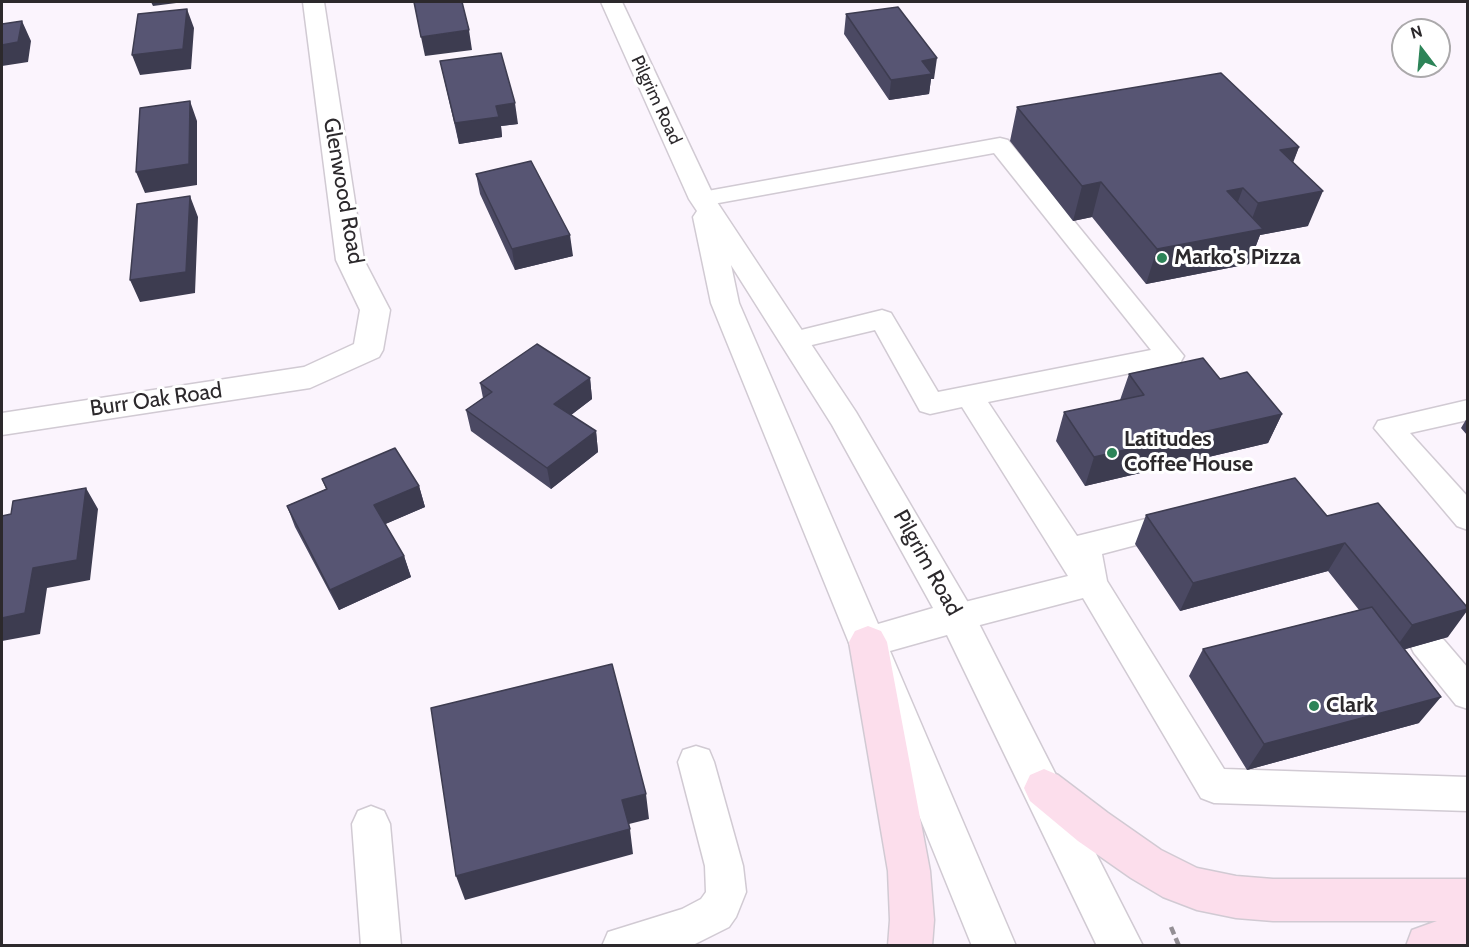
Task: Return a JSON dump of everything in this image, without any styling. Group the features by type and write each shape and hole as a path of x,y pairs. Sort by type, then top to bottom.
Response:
{"main road":[{"path":"868,642 908,863 912,920 909,945"},
{"path":"1044,788 1129,853 1178,882 1197,889 1236,897 1273,900 1467,900"},
{"path":"1428,945 1467,934"}],"street":[{"name":"Glenwood Road","path":"310,377 368,350 375,310 350,260 313,2"},
{"name":"Pilgrim Road","path":"611,2 702,198 845,420 957,617 1122,945"},
{"name":"Pilgrim Road","path":"702,198 725,303 994,945"},
{"name":"Burr Oak Road","path":"2,424 310,377"},
{"path":"868,642 957,617"}],"lane":[{"path":"702,198 1000,145 1170,356 930,404 882,319 795,340"},
{"path":"970,397 1090,583 1214,786 1467,794"},
{"path":"1467,410 1388,428 1467,518"},
{"path":"1090,583 1085,546 1211,515"},
{"path":"957,617 1090,583"},
{"path":"1426,643 1467,694"},
{"path":"622,945 688,927 715,913 722,903 726,892 724,866 696,762"},
{"path":"370,824 381,945"}],"path":[{"path":"1171,928 1179,945"}],"building":[{"path":"414,2 462,2 469,30 421,37"},
{"path":"898,7 937,58 922,61 932,74 891,80 846,14"},
{"path":"187,9 183,49 132,55 138,14"},
{"path":"22,21 18,42 2,45 2,24"},
{"path":"501,53 515,103 496,106 499,117 455,123 440,61"},
{"path":"1221,73 1299,147 1280,150 1323,191 1258,203 1243,188 1227,191 1263,229 1157,249 1101,182 1082,186 1017,107"},
{"path":"190,101 189,164 136,172 140,108"},
{"path":"531,161 570,235 512,249 476,174"},
{"path":"190,196 186,272 130,280 137,204"},
{"path":"537,344 590,378 554,404 596,431 547,468 466,410 492,392 480,383"},
{"path":"1203,358 1220,379 1247,372 1282,414 1094,457 1064,412 1144,395 1129,374"},
{"path":"395,448 419,486 374,505 404,556 330,590 287,506 327,489 322,479"},
{"path":"1295,478 1327,516 1378,503 1467,609 1412,625 1345,543 1193,583 1146,515"},
{"path":"86,488 77,560 33,568 25,613 2,618 2,516 11,514 13,501"},
{"path":"1372,607 1441,697 1264,744 1203,649"},
{"path":"612,664 646,794 622,800 630,829 456,876 431,708"}],"place":[{"name":"Marko's Pizza","path":"1162,258"},
{"name":"Latitudes Coffee House","path":"1112,453"},
{"name":"Clark","path":"1314,706"}]}
